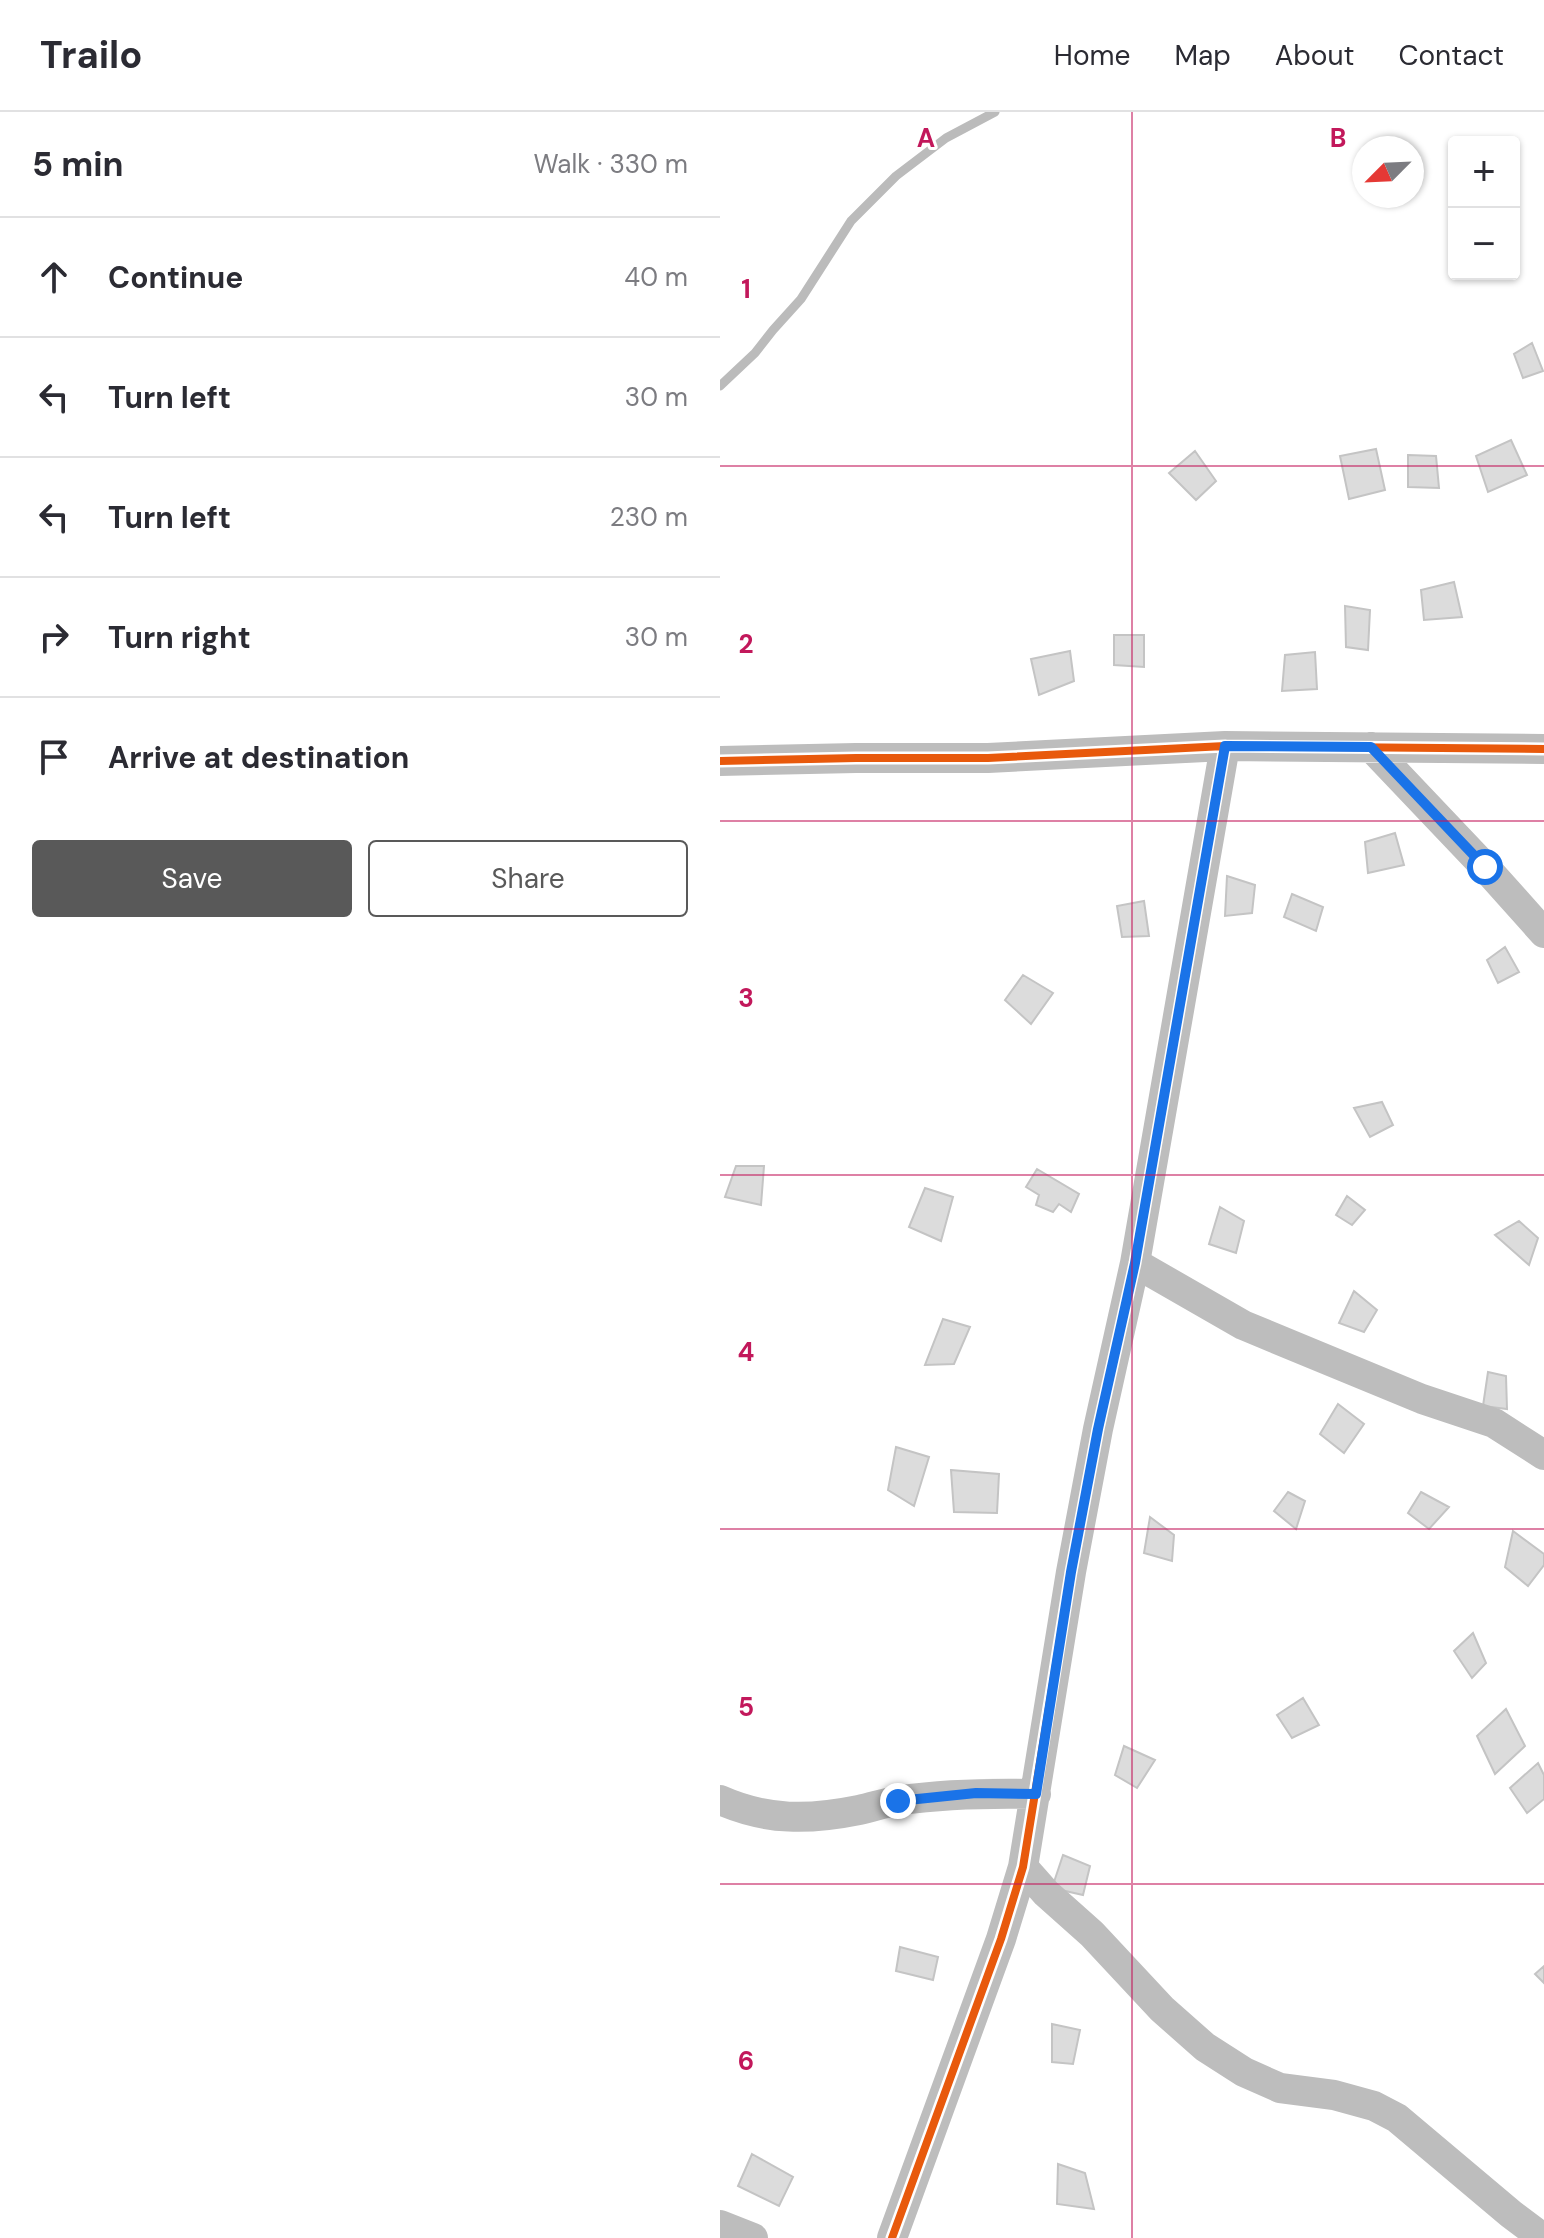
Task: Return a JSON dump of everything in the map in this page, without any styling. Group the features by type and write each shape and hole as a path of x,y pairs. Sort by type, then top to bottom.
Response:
{"street":[{"path":"892,2238 996,1953 1023,1867 1073,1557 1135,1263 1225,746"},
{"path":"720,761 988,758 1225,746 1544,749"},
{"path":"1371,747 1544,933"},
{"path":"1135,1263 1243,1325 1422,1399 1494,1423 1544,1455"},
{"path":"720,1800 738,1808 798,1818 976,1793 1036,1794"},
{"path":"1023,1867 1046,1893 1092,1934 1162,2009 1205,2047 1244,2072 1280,2088 1334,2095 1374,2106 1397,2118 1543,2238"},
{"path":"720,2225 753,2238"}],"building":[{"path":"1532,343 1543,371 1523,378 1514,354"},
{"path":"1511,440 1527,475 1488,492 1476,456"},
{"path":"1376,449 1385,490 1349,499 1340,456"},
{"path":"1195,451 1216,481 1196,500 1169,473"},
{"path":"1408,455 1436,456 1439,488 1408,487"},
{"path":"1454,582 1462,617 1424,620 1421,590"},
{"path":"1345,606 1370,610 1368,650 1346,647"},
{"path":"1114,635 1144,635 1144,667 1114,665"},
{"path":"1070,651 1074,681 1039,695 1031,659"},
{"path":"1315,652 1317,689 1282,691 1285,655"},
{"path":"1395,833 1404,865 1368,873 1365,842"},
{"path":"1227,876 1255,885 1252,913 1225,916"},
{"path":"1292,894 1323,907 1316,931 1284,917"},
{"path":"1144,901 1149,936 1122,937 1117,906"},
{"path":"1505,947 1519,972 1498,983 1487,960"},
{"path":"1023,975 1053,993 1031,1024 1005,1000"},
{"path":"1382,1102 1393,1125 1370,1137 1354,1108"},
{"path":"736,1166 764,1166 761,1205 725,1197"},
{"path":"1037,1169 1079,1194 1071,1212 1059,1204 1053,1212 1036,1205 1039,1195 1026,1187"},
{"path":"925,1188 953,1197 941,1241 909,1227"},
{"path":"1347,1196 1365,1210 1352,1225 1336,1215"},
{"path":"1220,1207 1244,1221 1236,1253 1209,1244"},
{"path":"1519,1221 1538,1238 1529,1265 1495,1235"},
{"path":"1354,1291 1377,1310 1364,1332 1339,1323"},
{"path":"943,1319 970,1327 954,1364 925,1365"},
{"path":"1488,1372 1506,1376 1507,1409 1483,1406"},
{"path":"1338,1404 1364,1424 1344,1453 1320,1434"},
{"path":"896,1447 929,1457 914,1506 888,1490"},
{"path":"951,1470 999,1474 997,1513 954,1512"},
{"path":"1288,1492 1305,1501 1296,1529 1274,1511"},
{"path":"1421,1492 1449,1507 1429,1529 1408,1513"},
{"path":"1150,1517 1174,1535 1172,1561 1144,1553"},
{"path":"1513,1531 1544,1554 1544,1565 1528,1586 1505,1567"},
{"path":"1473,1633 1486,1663 1472,1678 1454,1651"},
{"path":"1303,1698 1319,1725 1292,1738 1277,1715"},
{"path":"1506,1709 1525,1746 1495,1774 1477,1736"},
{"path":"1124,1746 1155,1760 1137,1788 1115,1775"},
{"path":"1538,1763 1544,1775 1544,1799 1527,1813 1510,1788"},
{"path":"1063,1855 1090,1866 1083,1895 1052,1888"},
{"path":"900,1947 938,1957 933,1980 896,1971"},
{"path":"1544,1966 1544,1983 1535,1974"},
{"path":"1052,2024 1080,2030 1073,2064 1052,2062"},
{"path":"752,2154 793,2177 779,2206 738,2186"},
{"path":"1058,2164 1085,2173 1094,2209 1057,2204"}],"waterway":[{"path":"720,386 755,353 801,299 851,221 896,176 946,138 995,112"}],"cycle path":[{"path":"720,761 988,758 1225,746 1544,749"},
{"path":"892,2238 1001,1939 1023,1867 1071,1572 1098,1429 1135,1263 1225,746"}],"route":[{"path":"898,1801 976,1793 1036,1794 1071,1572 1098,1429 1135,1263 1225,746 1371,747 1485,867"}]}
